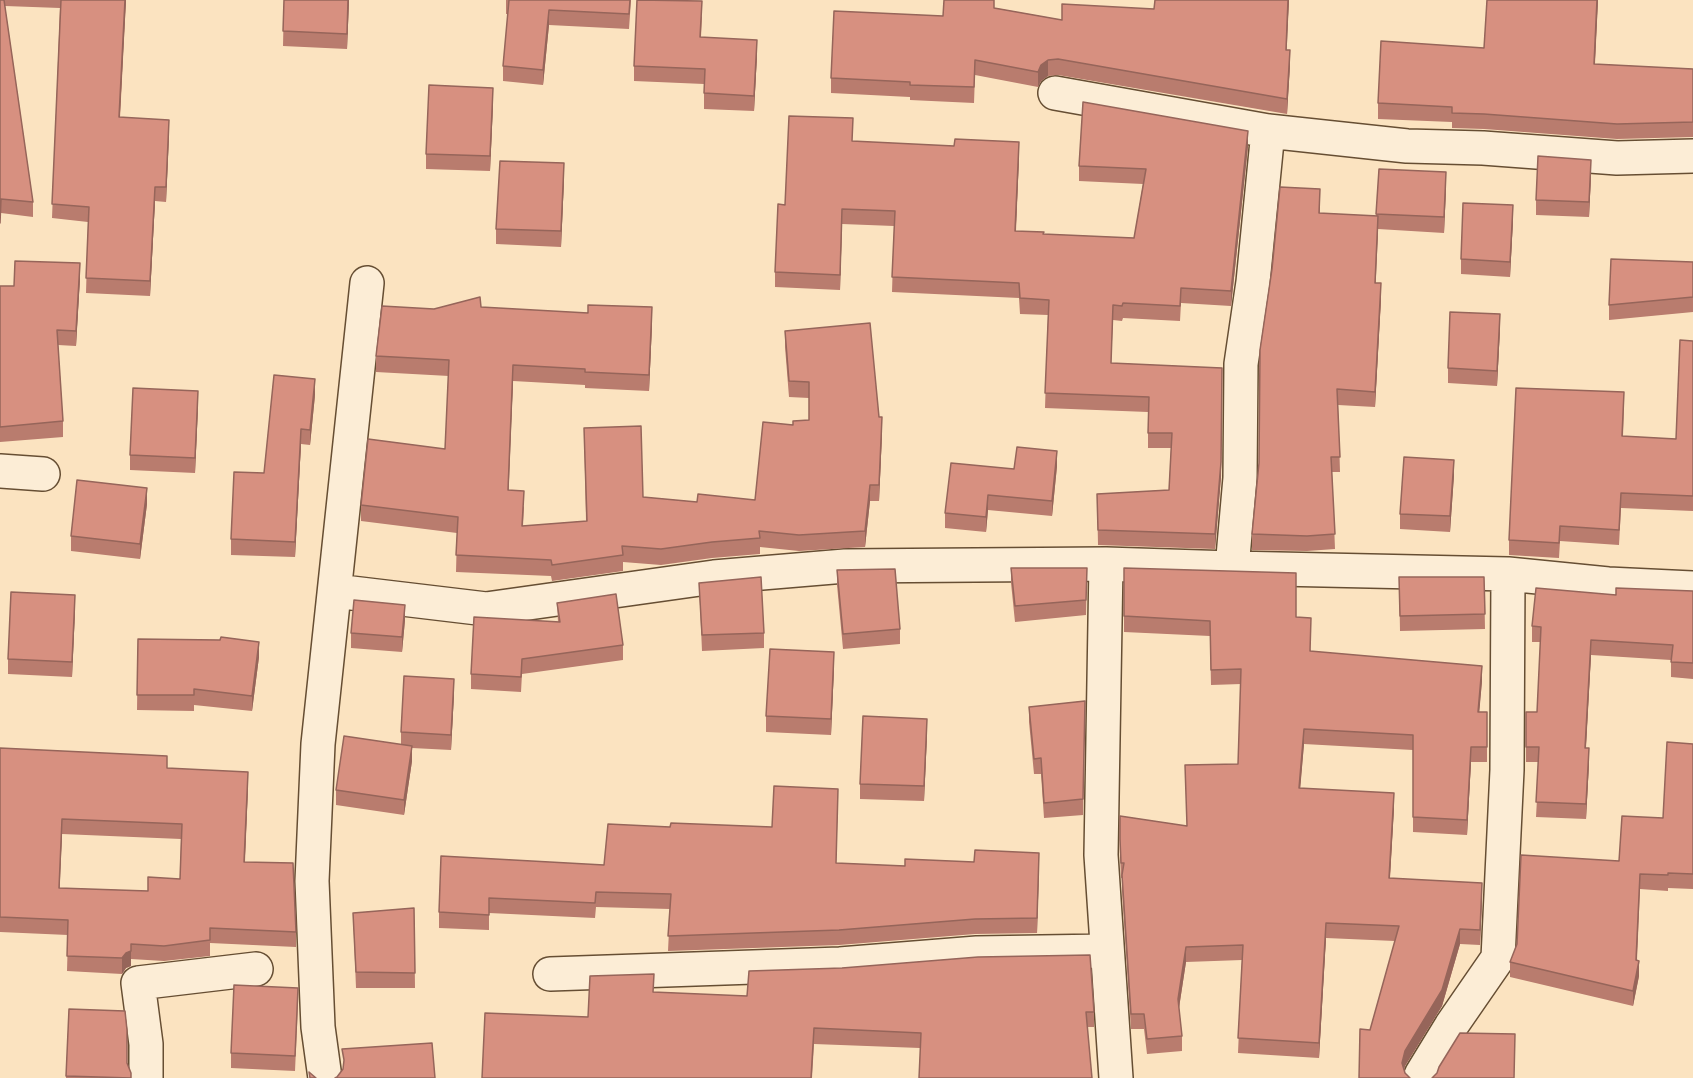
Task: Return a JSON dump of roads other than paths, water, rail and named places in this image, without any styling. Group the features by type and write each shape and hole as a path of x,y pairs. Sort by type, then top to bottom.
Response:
{"street":[{"path":"1055,93 1268,130 1407,146 1483,148 1617,158 1693,156"},
{"path":"1232,568 1239,478 1241,364 1268,130"},
{"path":"325,1078 318,1027 312,881 318,744 367,283"},
{"path":"0,471 43,474"},
{"path":"1106,564 1101,855 1116,1078"},
{"path":"335,591 486,609 714,578 845,566 1106,564 1508,574 1608,584 1693,588"},
{"path":"1421,1078 1451,1026 1498,958 1507,770 1508,574"},
{"path":"550,974 840,964 977,953 1106,951"},
{"path":"146,1078 146,1044 138,983 256,969"}]}
